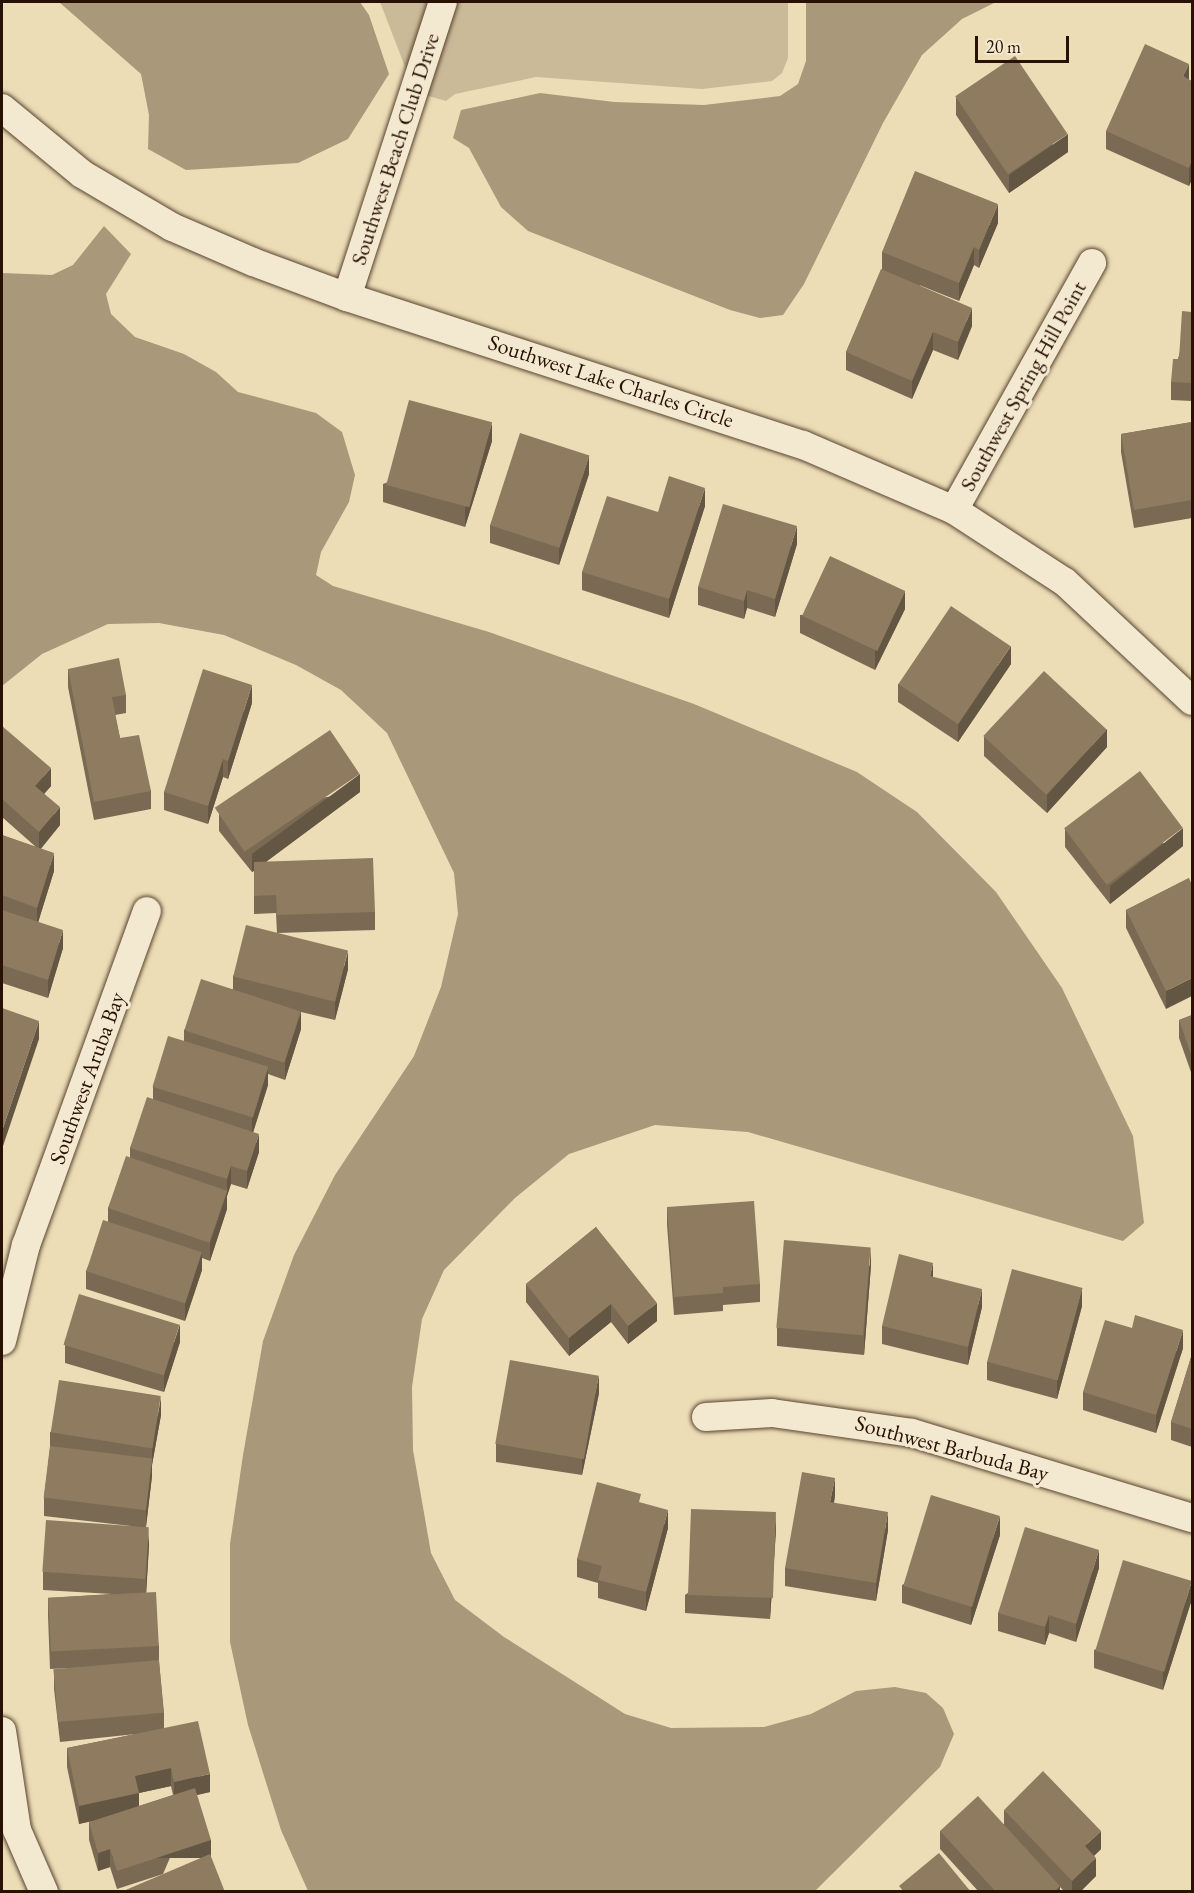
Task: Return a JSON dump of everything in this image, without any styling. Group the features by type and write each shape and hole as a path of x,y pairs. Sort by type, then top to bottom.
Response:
{"street":[{"name":"Southwest Beach Club Drive","path":"347,297 443,2"},
{"name":"Southwest Lake Charles Circle","path":"2,108 82,174 172,227 347,297 793,441 954,510 1065,582 1192,701"},
{"name":"Southwest Spring Hill Point","path":"954,510 1092,263"},
{"name":"Southwest Aruba Bay","path":"2,1341 14,1241 147,911"},
{"name":"Southwest Barbuda Bay","path":"706,1417 772,1413 912,1433 1192,1518"},
{"path":"2,1731 17,1830 44,1892"}],"shaded area":[{"path":"59,2 360,2 369,15 389,74 348,139 298,163 186,170 148,149 149,115 141,74"},
{"path":"380,2 788,2 788,58 782,73 772,81 702,89 536,77 455,94 446,101 401,88 407,72"},
{"path":"806,2 996,2 962,19 922,55 883,123 804,284 783,315 760,318 730,310 528,231 501,207 469,148 453,138 461,110 540,93 614,102 704,105 780,96 798,84 806,61"},
{"path":"104,226 131,254 106,294 111,314 135,337 184,354 216,372 238,392 316,413 342,432 355,475 349,502 321,552 316,575 333,586 489,632 694,704 857,772 917,812 996,892 1062,988 1133,1136 1144,1223 1123,1241 748,1132 655,1125 569,1154 515,1198 444,1270 422,1319 412,1387 413,1450 431,1553 455,1600 504,1637 625,1714 671,1728 764,1727 811,1714 856,1691 895,1687 926,1693 943,1708 954,1734 940,1767 815,1891 308,1891 281,1830 248,1725 230,1642 230,1544 263,1341 294,1255 335,1175 414,1056 441,987 458,914 454,873 387,733 341,690 296,665 224,635 159,623 108,624 42,654 2,686 2,273 52,275 73,265"}],"building":[{"path":"1145,44 1189,64 1183,76 1192,81 1192,160 1189,168 1106,131"},
{"path":"1015,56 1068,134 1008,174 955,96"},
{"path":"915,171 998,204 979,250 974,247 959,283 882,252"},
{"path":"881,269 972,308 958,342 933,332 912,381 846,352"},
{"path":"1182,311 1192,312 1192,383 1171,382 1173,359 1179,359"},
{"path":"409,400 492,422 469,507 386,485"},
{"path":"1192,422 1192,500 1134,510 1121,434"},
{"path":"520,433 589,456 559,548 490,525"},
{"path":"669,476 705,488 669,599 582,572 607,496 658,512"},
{"path":"723,504 797,526 775,599 747,590 744,601 698,587"},
{"path":"830,556 905,591 877,651 802,616"},
{"path":"951,606 1011,646 958,724 898,684"},
{"path":"119,658 126,695 112,697 120,738 139,735 151,791 94,802 68,669"},
{"path":"203,669 252,685 228,761 223,759 208,806 164,792"},
{"path":"1044,671 1107,730 1046,795 983,736"},
{"path":"2,726 51,768 35,786 60,807 39,832 2,799"},
{"path":"330,730 360,774 244,852 215,808"},
{"path":"1140,771 1183,828 1107,885 1064,828"},
{"path":"2,835 54,853 37,908 2,895"},
{"path":"373,858 375,912 277,915 276,895 254,896 254,862"},
{"path":"1189,878 1192,885 1192,978 1166,991 1126,910"},
{"path":"2,910 63,930 48,980 2,965"},
{"path":"246,925 348,950 335,1002 233,976"},
{"path":"201,979 301,1011 284,1063 184,1030"},
{"path":"2,1008 39,1021 2,1131"},
{"path":"1192,1015 1192,1057 1179,1020"},
{"path":"168,1036 268,1067 253,1117 153,1087"},
{"path":"147,1097 259,1134 247,1171 231,1166 227,1179 130,1148"},
{"path":"126,1156 227,1191 209,1243 108,1208"},
{"path":"754,1201 760,1284 723,1287 723,1293 674,1297 667,1207"},
{"path":"103,1220 202,1252 185,1303 86,1271"},
{"path":"596,1227 657,1303 628,1326 611,1304 569,1338 526,1284"},
{"path":"784,1240 871,1248 863,1335 776,1328"},
{"path":"899,1254 933,1263 930,1276 982,1289 968,1347 882,1326"},
{"path":"1012,1269 1083,1288 1058,1381 987,1362"},
{"path":"79,1294 179,1325 164,1375 64,1345"},
{"path":"1135,1315 1183,1330 1156,1415 1083,1392 1105,1320 1132,1328"},
{"path":"1192,1354 1192,1429 1171,1422"},
{"path":"510,1360 599,1376 584,1459 495,1444"},
{"path":"59,1380 161,1396 152,1448 51,1432"},
{"path":"50,1446 152,1459 146,1510 44,1498"},
{"path":"802,1472 835,1478 830,1502 888,1512 876,1583 785,1568"},
{"path":"597,1482 641,1494 639,1502 668,1510 646,1592 598,1580 602,1566 577,1559"},
{"path":"931,1495 1000,1516 972,1607 903,1586"},
{"path":"691,1509 776,1512 773,1598 688,1595"},
{"path":"46,1520 149,1527 145,1579 42,1572"},
{"path":"1025,1527 1099,1550 1076,1624 1049,1615 1045,1627 998,1613"},
{"path":"1123,1560 1192,1581 1164,1672 1095,1651"},
{"path":"156,1592 159,1646 51,1652 48,1598"},
{"path":"159,1660 164,1713 58,1722 53,1669"},
{"path":"198,1721 210,1774 174,1782 171,1768 135,1776 139,1793 79,1806 67,1748"},
{"path":"1043,1771 1101,1831 1085,1846 1096,1858 1072,1881 1004,1810"},
{"path":"195,1788 211,1840 117,1871 110,1849 98,1853 89,1822"},
{"path":"978,1796 1060,1886 1054,1892 996,1892 940,1831"},
{"path":"939,1853 971,1892 904,1892 899,1886"},
{"path":"210,1854 225,1892 121,1892"}]}
